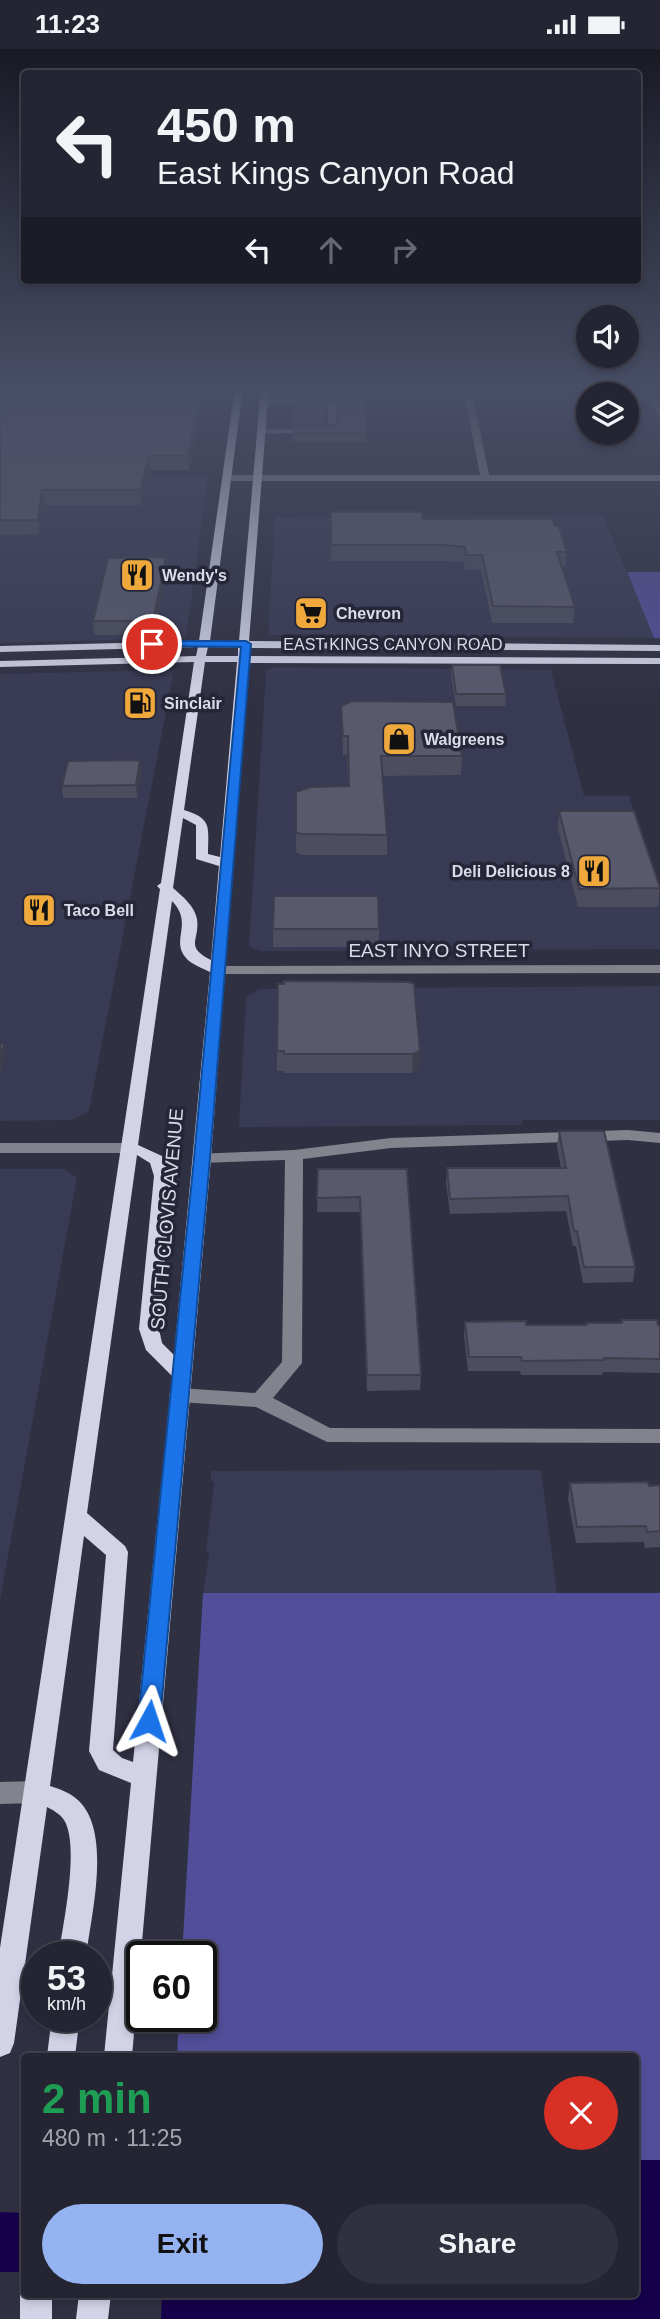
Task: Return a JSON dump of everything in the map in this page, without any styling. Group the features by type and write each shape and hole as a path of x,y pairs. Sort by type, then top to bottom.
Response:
{"main road":[{"path":"0,2043 131,1148 164,886 225,493"},
{"name":"SOUTH CLOVIS AVENUE","path":"118,2053 202,1158 256,493"},
{"name":"EAST KINGS CANYON ROAD","path":"0,649 203,644 245,652 660,661"},
{"name":"EAST KINGS CANYON ROAD","path":"0,664 200,659 245,652 660,648"},
{"path":"176,812 196,818 202,825 201,856 228,863"},
{"path":"164,886 186,908 190,920 187,947 192,956 218,971"},
{"path":"131,1148 151,1153 161,1162 163,1176 149,1329 153,1345 180,1384"},
{"path":"76,1515 117,1552 101,1751 104,1759 112,1766 144,1776"},
{"path":"36,1793 58,1799 73,1812 82,1829 83,1862 74,1941"},
{"path":"61,2053 63,2032"},
{"path":"36,2298 36,2319"},
{"path":"93,2319 95,2298"}],"street":[{"name":"EAST INYO STREET","path":"218,971 660,969"},
{"path":"202,1158 294,1155 391,1143 628,1135 660,1137"},
{"path":"0,1149 131,1148"},
{"path":"260,1400 292,1363 294,1155"},
{"path":"180,1384 260,1400 327,1435 660,1436"},
{"path":"0,1793 36,1793"}],"shaded area":[{"path":"0,493 206,493 186,638 0,643"},
{"path":"603,516 654,638 268,635 275,517"},
{"path":"627,572 660,572 660,638 654,638"},
{"path":"275,667 551,670 584,796 629,796 660,895 660,949 260,951 249,946 266,670"},
{"path":"174,670 89,1111 72,1120 0,1121 0,674"},
{"path":"660,986 660,1120 522,1120 522,1125 239,1127 246,997 259,989"},
{"path":"0,1169 65,1169 77,1178 0,1600"},
{"path":"541,1470 557,1593 203,1593 214,1483 211,1480 211,1471"},
{"path":"203,1593 660,1593 660,2160 639,2160 639,2053 177,2053 178,2032 217,2032 217,1941 183,1941"},
{"path":"639,2160 660,2160 660,2319 161,2319 162,2298 639,2298"}],"building":[{"path":"0,493 42,493 38,520 0,520"},
{"path":"331,512 422,512 423,519 553,519 555,526 559,526 567,552 557,552 575,607 493,606 482,555 466,555 465,547 331,545"},
{"path":"166,557 153,621 93,621 108,558"},
{"path":"452,665 500,665 506,694 456,694"},
{"path":"352,701 453,702 462,756 381,756 387,835 300,834 296,832 296,792 311,787 349,786 348,736 343,736 341,706"},
{"path":"140,760 136,785 62,786 68,761"},
{"path":"559,811 634,811 660,888 579,889"},
{"path":"274,896 378,896 379,929 273,929"},
{"path":"284,981 414,984 420,1051 413,1054 284,1054 284,1051 277,1051 278,984 284,984"},
{"path":"559,1131 604,1131 635,1267 584,1267 568,1196 450,1199 447,1168 566,1168"},
{"path":"318,1169 407,1169 421,1375 367,1375 360,1197 317,1198"},
{"path":"622,1320 657,1320 660,1325 660,1359 522,1361 521,1357 469,1357 465,1322 526,1321 526,1325 587,1325 622,1323"},
{"path":"648,1482 649,1486 660,1485 660,1531 647,1532 646,1526 577,1527 570,1483"}],"waterway":[{"path":"0,2242 21,2242"}],"place":[{"name":"Wendy's","path":"137,575"},
{"name":"Chevron","path":"311,613"},
{"name":"Sinclair","path":"140,703"},
{"name":"Walgreens","path":"399,739"},
{"name":"Deli Delicious 8","path":"594,871"},
{"name":"Taco Bell","path":"39,910"}],"route":[{"path":"149,1721 202,1158 246,644 152,644"}]}
